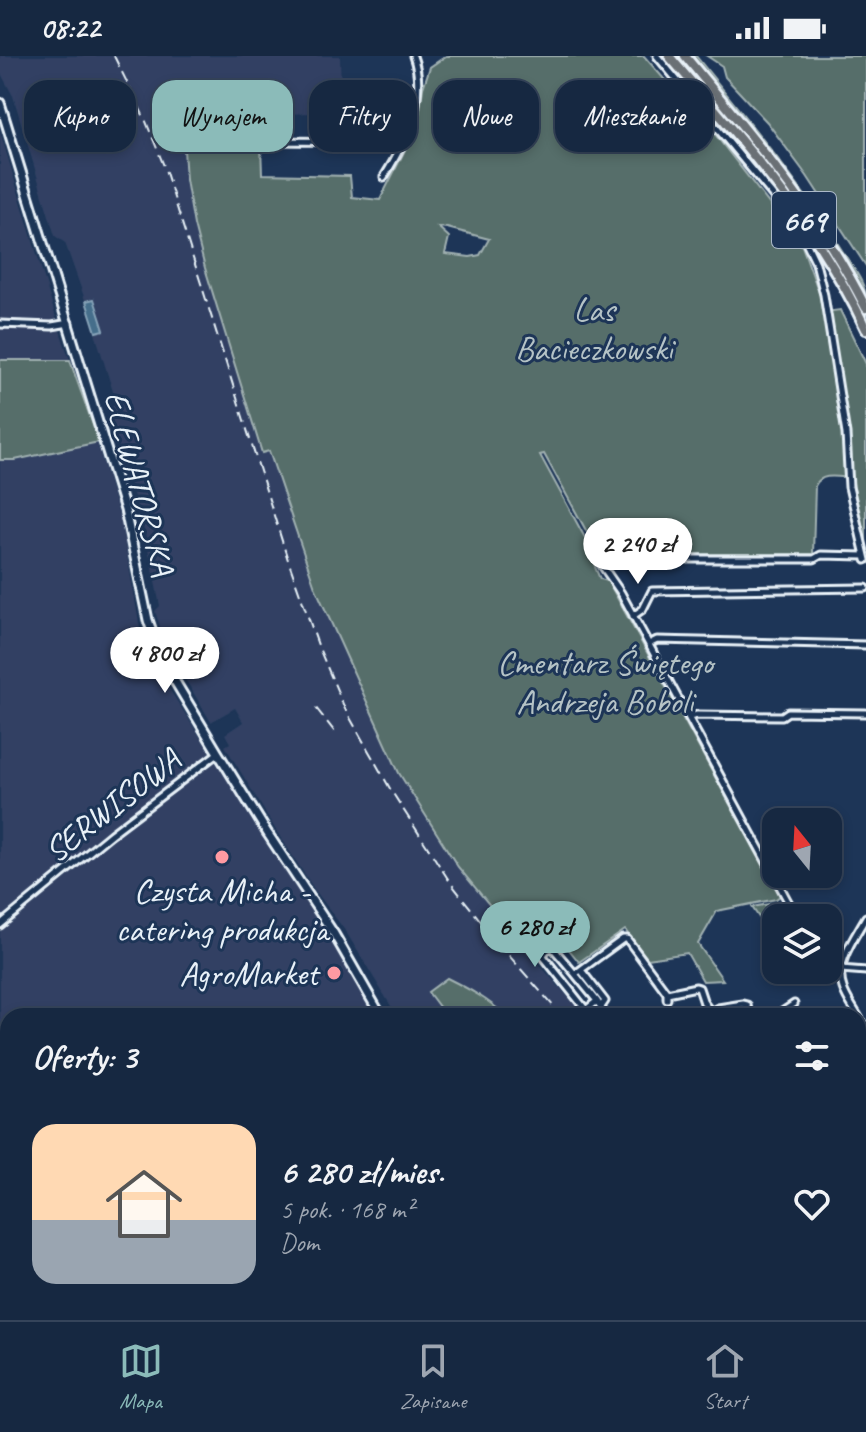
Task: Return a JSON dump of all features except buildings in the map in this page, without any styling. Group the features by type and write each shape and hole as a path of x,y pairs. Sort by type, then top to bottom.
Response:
{"main road":[{"name":"669","path":"669,56 726,121 801,216 847,290 866,329"},
{"name":"669","path":"685,56 809,211 866,308"}],"street":[{"path":"413,56 418,71 417,95"},
{"path":"657,56 794,221 810,249 824,295 846,434 849,487 865,558 821,555 814,559 634,559 601,563 615,582 789,904"},
{"name":"ELEWATORSKA","path":"0,103 125,510 149,625 167,668 262,825 334,934 376,1008"},
{"path":"384,177 398,152"},
{"path":"0,324 52,326 69,323"},
{"path":"633,616 643,609 652,591 866,588"},
{"path":"649,644 657,640 866,645"},
{"path":"689,717 782,716 788,712 866,713"},
{"name":"SERWISOWA","path":"0,925 111,834 218,753"},
{"path":"842,968 866,917"},
{"path":"578,972 627,939 667,996 696,987 708,1008"},
{"path":"584,1008 543,956 549,948 553,948 578,972 601,1008"},
{"path":"842,971 866,971"},
{"path":"842,984 853,1008"},
{"path":"590,1008 599,1004"},
{"path":"718,1008 743,1004 748,1008"},
{"path":"788,1008 794,1004"}],"shaded area":[{"path":"0,56 340,56 341,80 309,80 309,113 293,114 293,80 152,80 152,152 184,152 185,180 205,268 262,452 269,451 315,587 347,657 462,871 578,1008 497,1008 447,978 428,992 440,1008 392,1008 346,932 277,832 225,746 230,743 225,734 243,722 235,708 211,722 182,674 160,627 155,611 160,606 145,534 107,408 117,405 83,294 65,243 55,236 30,152 136,152 136,80 24,80 24,133 13,96 0,72"},
{"path":"0,131 60,331 70,360 0,360"},
{"path":"94,299 104,330 96,332 86,301"},
{"path":"97,443 121,521 147,655 325,929 371,1008 0,1008 0,460 15,461"}],"green space":[{"path":"446,56 644,56 665,80 555,80 555,152 713,152 713,132 802,246 826,312 840,310 866,364 866,547 852,478 830,476 821,479 815,486 813,554 633,554 613,557 588,534 544,454 540,455 596,558 595,567 600,579 608,581 762,863 762,888 776,888 780,896 717,911 698,944 723,980 703,981 687,953 648,959 625,930 579,962 559,937 531,955 458,867 399,773 315,587 269,451 262,453 205,268 194,225 184,152 261,152 262,174 350,176 352,197 380,200 404,152 417,152 417,126 430,67","holes":["438,227 489,239 480,255 445,254 449,237"]},
{"path":"674,56 680,56 700,80 694,80"},
{"path":"692,56 696,56 774,153 810,203 858,276 866,299 807,203"},
{"path":"707,56 866,56 866,266 767,122 725,77 722,66"},
{"path":"713,96 788,188 815,227 854,292 866,321 803,215 713,102"},
{"path":"0,360 70,360 99,442 15,460 0,460"},
{"path":"762,905 762,922 752,907"},
{"path":"447,978 497,1008 440,1008 428,992"}],"railway":[{"path":"114,56 164,166 288,560 319,648 345,709 392,792 450,882 555,1008"},
{"path":"316,708 338,736"}],"place":[{"name":"Czysta Micha - catering produkcja","path":"222,857"},
{"name":"AgroMarket","path":"334,973"}],"park label":[{"name":"Las Bacieczkowski","path":"594,328"},
{"name":"Cmentarz Świętego Andrzeja Boboli","path":"605,682"}]}
